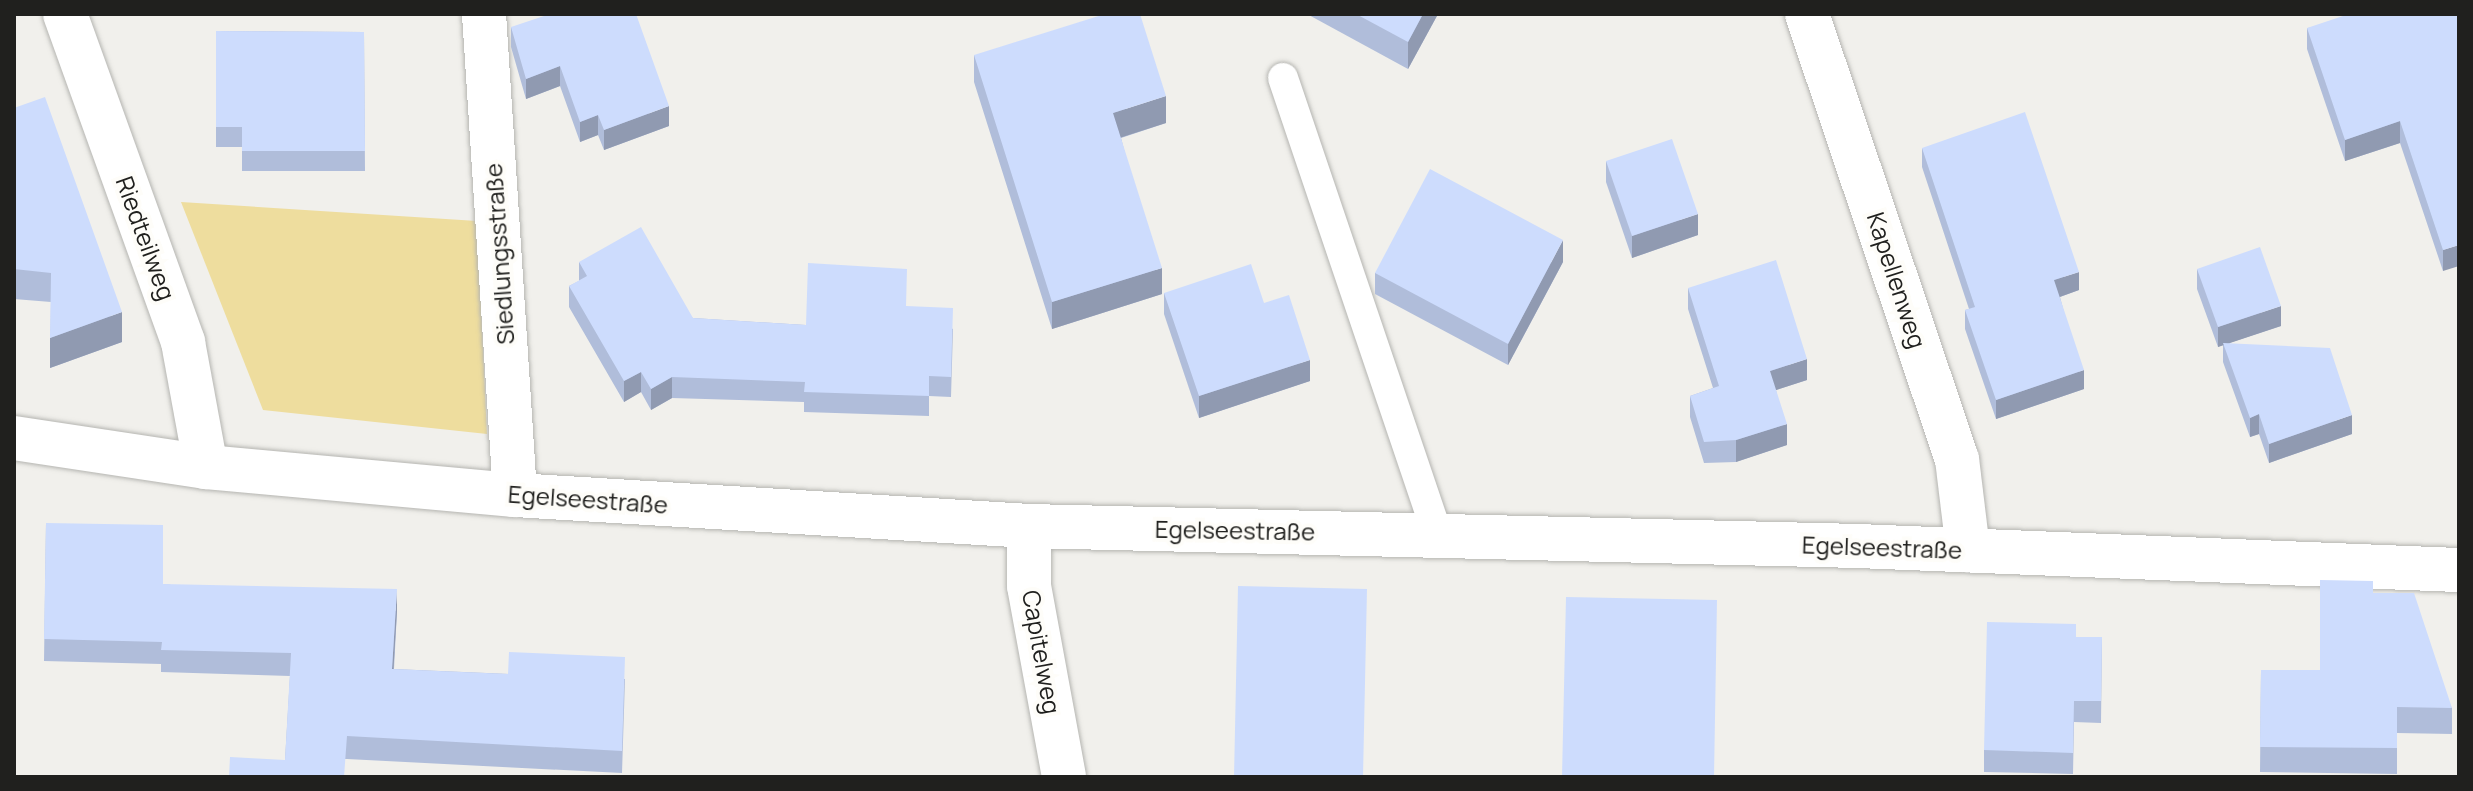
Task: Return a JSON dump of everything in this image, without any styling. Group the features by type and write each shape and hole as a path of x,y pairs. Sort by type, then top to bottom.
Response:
{"street":[{"name":"Riedteilweg","path":"65,14 183,342 206,467"},
{"name":"Siedlungsstraße","path":"484,14 515,495"},
{"name":"Kapellenweg","path":"1807,14 1957,459 1968,550"},
{"name":"Egelseestraße","path":"14,438 206,467 515,495 1029,526 1437,534 1968,550 2459,570"},
{"name":"Capitelweg","path":"1029,526 1029,586 1064,777"}],"lane":[{"path":"1283,78 1437,534"}],"shaded area":[{"path":"181,202 477,221 487,434 263,410"}],"building":[{"path":"550,14 636,14 669,106 604,130 598,115 580,122 560,66 526,79 511,27"},
{"path":"1105,14 1140,14 1166,96 1113,113 1162,268 1052,302 974,55"},
{"path":"1356,14 1423,14 1408,42"},
{"path":"2349,14 2459,14 2459,245 2443,250 2400,121 2345,140 2307,28"},
{"path":"216,31 364,32 365,151 242,151 242,127 216,127"},
{"path":"45,97 122,312 50,338 51,273 14,269 14,108"},
{"path":"2025,112 2079,272 2054,280 2084,370 1996,400 1965,310 1975,307 1922,148"},
{"path":"1672,139 1698,214 1632,236 1606,161"},
{"path":"1430,169 1563,240 1508,344 1375,273"},
{"path":"641,227 693,318 806,325 808,263 907,269 906,306 953,308 951,377 929,376 929,396 804,392 805,382 672,377 651,389 641,372 624,381 569,286 587,276 579,262"},
{"path":"2260,247 2281,306 2218,327 2197,269"},
{"path":"1776,260 1807,359 1770,371 1787,424 1736,440 1704,442 1690,396 1719,386 1688,288"},
{"path":"1251,264 1264,303 1289,295 1310,360 1199,396 1164,293"},
{"path":"2223,343 2330,348 2352,415 2269,444 2259,414 2250,418"},
{"path":"46,523 163,525 163,584 397,589 392,669 508,674 509,652 625,657 622,751 347,736 344,777 229,777 230,757 285,760 291,653 161,650 162,642 44,639"},
{"path":"2320,580 2373,581 2373,593 2414,593 2452,708 2397,707 2397,748 2260,747 2261,670 2320,670"},
{"path":"1238,586 1367,589 1363,777 1234,777"},
{"path":"1566,597 1717,600 1714,777 1562,777"},
{"path":"1987,622 2076,624 2076,637 2102,637 2101,701 2074,701 2073,753 1984,750"}]}
